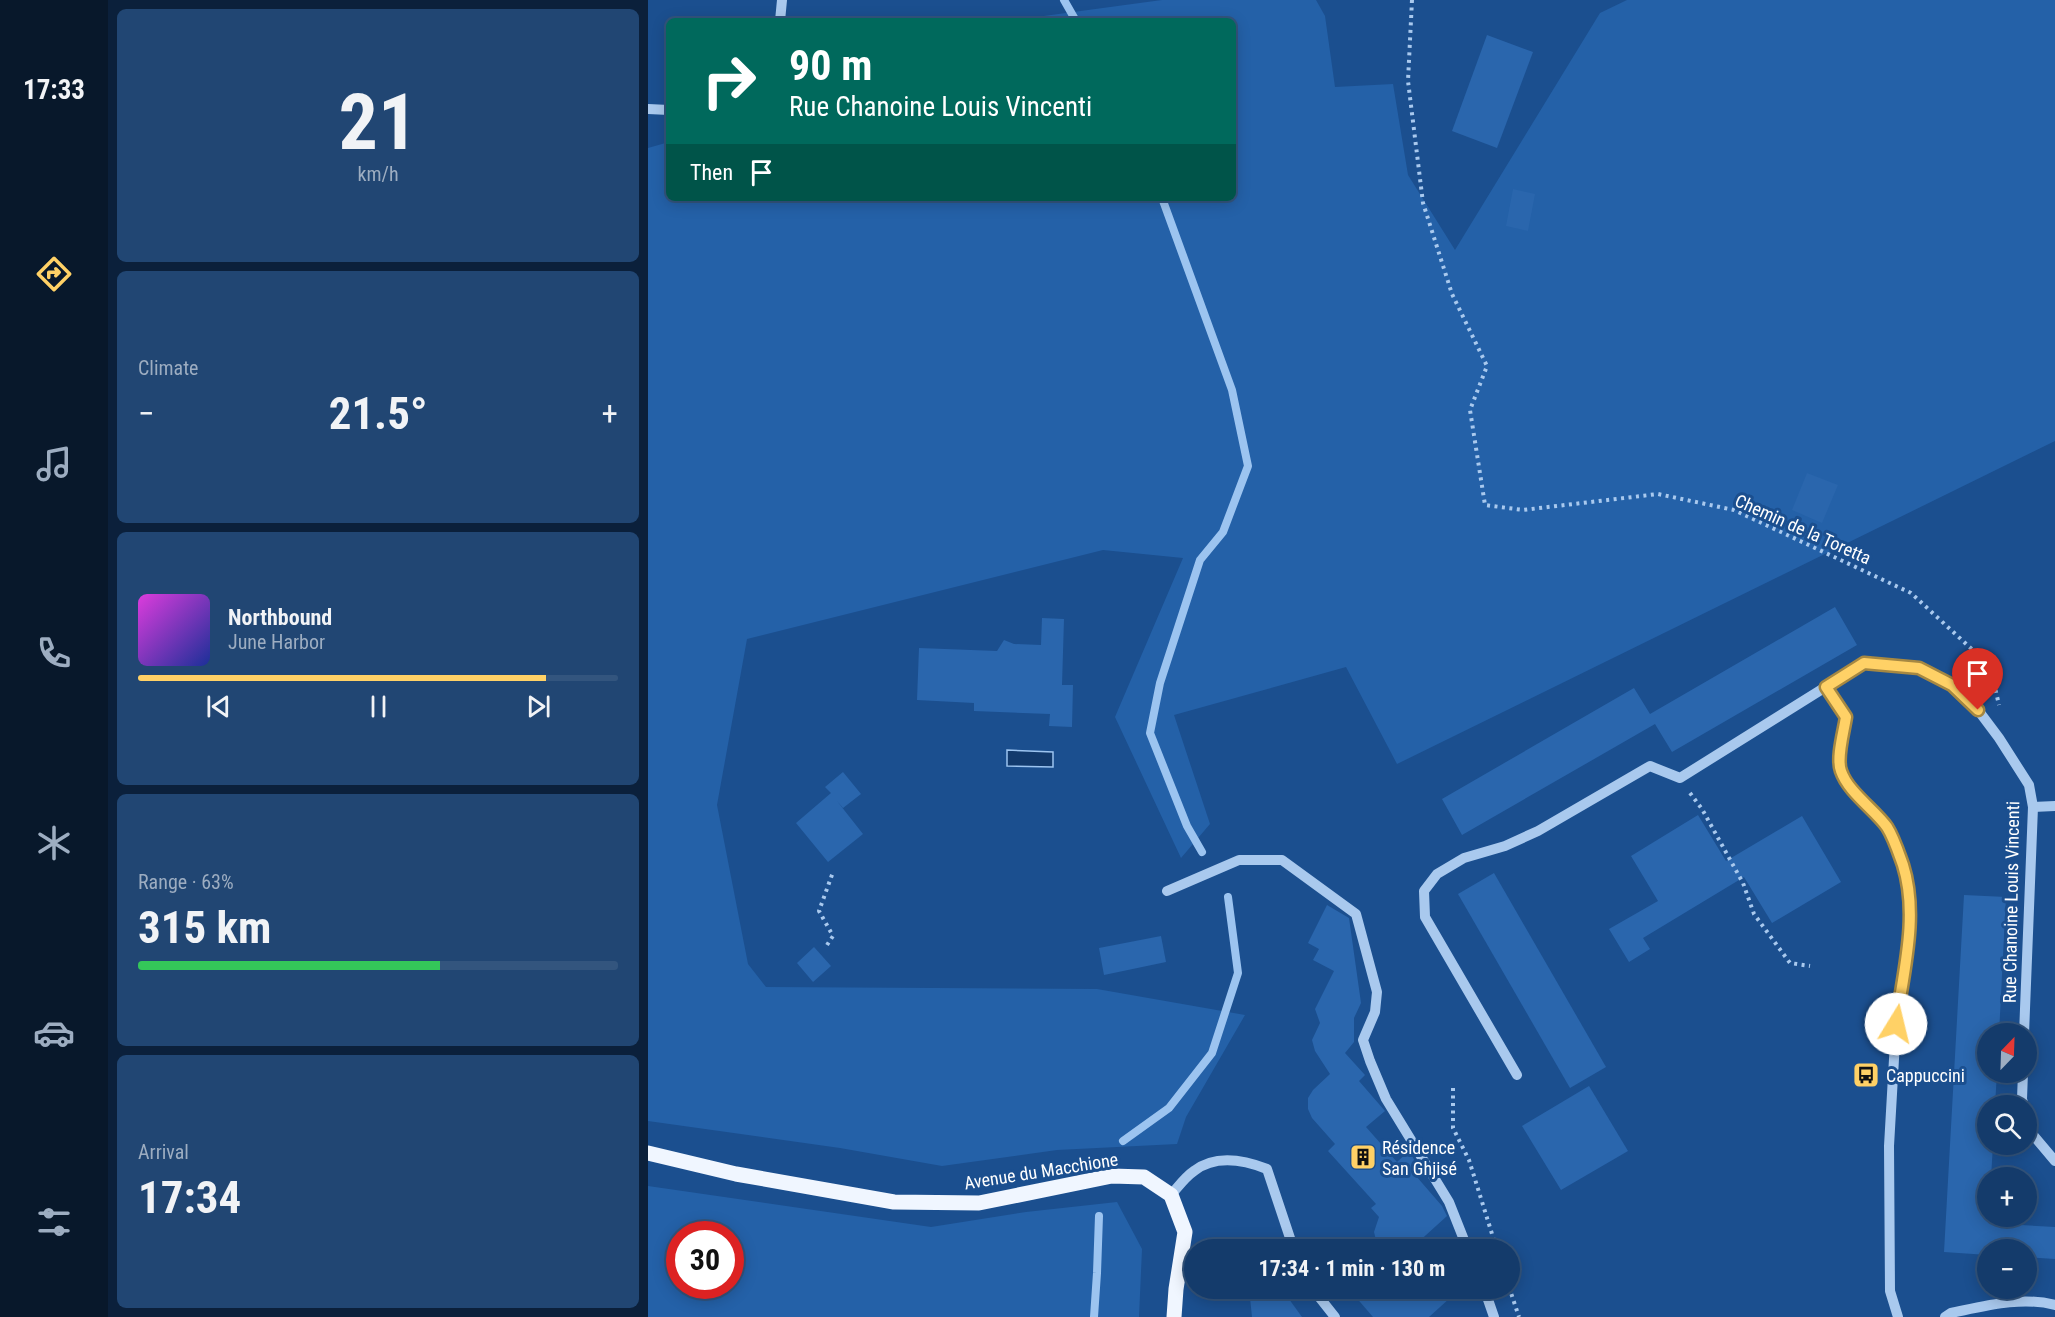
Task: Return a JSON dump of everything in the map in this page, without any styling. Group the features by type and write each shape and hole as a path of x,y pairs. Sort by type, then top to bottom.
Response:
{"main road":[{"name":"Avenue du Macchione","path":"648,1153 736,1174 894,1202 979,1203 1112,1176 1144,1178 1171,1195"},
{"path":"1171,1195 1185,1232 1174,1317"}],"street":[{"path":"780,18 782,0"},
{"path":"648,109 666,110"},
{"name":"Rue Chanoine Louis Vincenti","path":"1680,778 1864,663 1919,668 1952,685 1978,710 2029,785 2033,807 2024,1023"},
{"path":"1826,687 1846,717 1840,771 1888,828 1904,868 1908,890 1909,936 1896,1024 1889,1146 1890,1291 1898,1317"},
{"path":"1517,1075 1425,917 1424,891 1437,874 1464,858 1505,846 1538,831 1650,766 1680,778"},
{"path":"2033,807 2055,806"},
{"path":"1167,891 1239,860 1282,860 1356,914 1377,992 1375,1012 1364,1040 1370,1061 1386,1099 1449,1202 1464,1239"},
{"path":"2037,1141 2055,1161"},
{"path":"1171,1195 1194,1171 1205,1164 1232,1159 1250,1162 1267,1169 1290,1239"},
{"path":"1321,1299 1335,1317"},
{"path":"1488,1299 1494,1317"},
{"path":"1945,1317 1951,1313 2001,1303 2041,1301 2055,1305"}],"path":[{"name":"Chemin de la Toretta","path":"1412,0 1408,81 1423,203 1452,294 1488,366 1470,410 1485,505 1523,510 1658,494 1734,510 1911,592 1990,666 2002,715 1999,738"},
{"path":"1680,778 1702,809 1743,883 1754,914 1790,963 1810,966"},
{"path":"827,945 833,936 819,911 833,872"},
{"path":"1453,1088 1453,1128 1469,1160 1494,1239"},
{"path":"1513,1299 1519,1317"}],"shaded area":[{"path":"1162,0 1316,0 1325,16 1335,87 1393,84 1408,175 1455,250 1600,13 1627,0 2055,0 2055,441 1397,764 1346,667 1174,715 1210,824 1181,858 1115,717 1183,558 1103,550 747,639 717,805 748,964 766,987 1097,989 1245,1015 1186,1117 1177,1144 1057,1150 942,1166 840,1148 648,1121 648,148 666,143 666,201 1236,201 1236,18 1029,18"},
{"path":"1007,750 1053,752 1053,767 1007,766"},
{"path":"648,1186 931,1227 1026,1212 1117,1202 1142,1249 1139,1317 648,1317"}],"building":[{"path":"1487,35 1533,52 1497,148 1452,131"},
{"path":"1513,189 1535,194 1528,231 1506,226"},
{"path":"1807,473 1838,485 1822,523 1792,510"},
{"path":"1835,607 1857,645 1672,752 1655,724 1462,835 1442,799 1634,688 1650,714"},
{"path":"1042,618 1064,619 1062,685 1073,685 1072,727 1049,726 1050,714 974,711 974,703 917,700 919,648 997,651 1004,640 1014,644 1041,645"},
{"path":"843,772 861,794 843,808 837,801 863,834 828,862 796,823 831,793 825,787"},
{"path":"1698,815 1726,861 1802,816 1841,882 1772,923 1744,877 1643,938 1650,949 1629,962 1609,929 1658,901 1631,856"},
{"path":"1494,873 1606,1067 1570,1088 1458,894"},
{"path":"1964,895 2006,897 2000,1023 1977,1023 1977,1083 1996,1083 1996,1095 1977,1095 1977,1155 1992,1155 1992,1167 1977,1167 1977,1227 2055,1227 2055,1259 2037,1258 2037,1239 1977,1239 1977,1254 1944,1252"},
{"name":"Résidence San Ghjisé","path":"1327,905 1349,918 1361,1003 1354,1018 1354,1042 1345,1053 1365,1075 1359,1081 1385,1111 1366,1127 1397,1162 1409,1151 1421,1171 1416,1176 1442,1206 1447,1216 1422,1239 1376,1239 1374,1232 1379,1217 1371,1208 1376,1204 1328,1151 1335,1144 1312,1118 1308,1109 1308,1098 1313,1090 1330,1074 1315,1051 1312,1040 1320,1023 1315,1009 1334,971 1313,960 1319,949 1308,943"},
{"path":"1161,936 1166,962 1104,975 1099,948"},
{"path":"814,947 831,966 813,982 797,963"},
{"path":"1589,1086 1628,1151 1561,1190 1522,1126"},
{"path":"1250,1299 1289,1299 1302,1317 1252,1317"},
{"path":"1357,1299 1449,1299 1429,1317 1373,1317"}],"waterway":[{"path":"1064,0 1074,18"},
{"path":"1163,201 1232,390 1248,466 1223,532 1200,560 1160,683 1150,733 1187,826 1202,852"},
{"path":"1123,1141 1169,1108 1212,1053 1238,973 1228,897"},
{"path":"1094,1317 1099,1216"}],"place":[{"name":"Cappuccini","path":"1866,1075"},
{"name":"Résidence San Ghjisé","path":"1363,1157"}],"route":[{"path":"1896,1024 1909,936 1910,912 1904,868 1888,828 1840,771 1846,717 1826,687 1864,663 1885,663 1919,668 1952,685 1978,710"}]}
